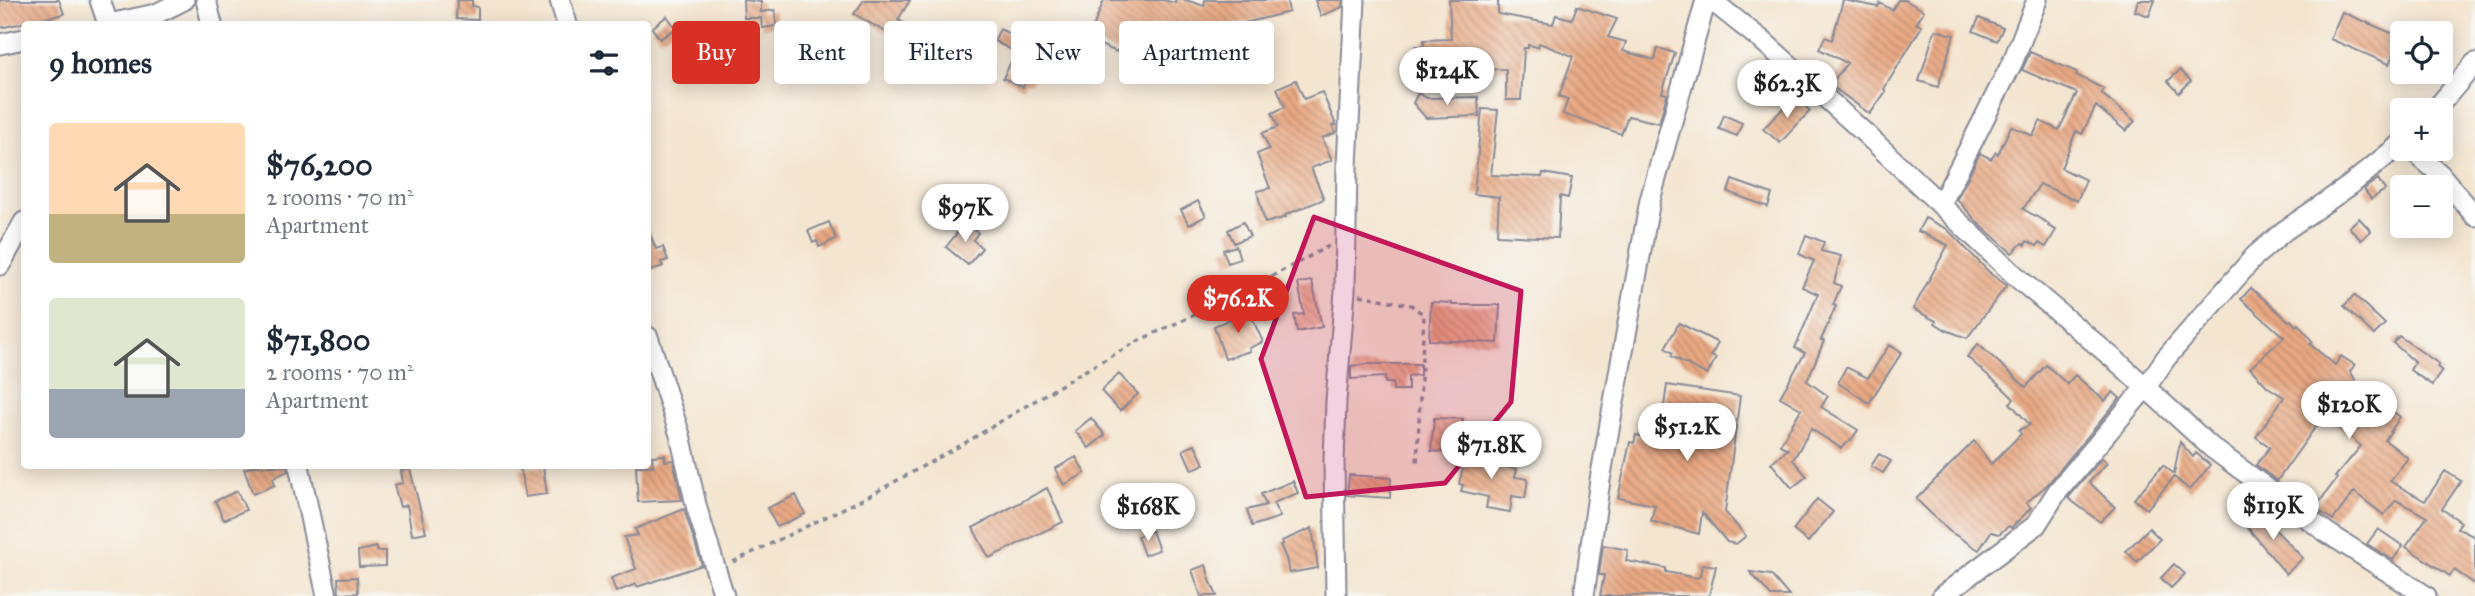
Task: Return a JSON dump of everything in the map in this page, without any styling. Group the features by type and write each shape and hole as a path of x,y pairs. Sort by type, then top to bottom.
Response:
{"street":[{"path":"100,0 107,21"},
{"path":"135,21 184,0"},
{"path":"206,0 211,21"},
{"path":"560,0 566,21"},
{"path":"1336,596 1334,461 1345,291 1355,0"},
{"path":"1584,596 1596,506 1650,200 1708,0 1765,42 2020,280 2238,468 2352,550 2426,596"},
{"path":"1941,204 2013,61 2037,0"},
{"path":"0,44 21,40"},
{"path":"2445,98 2475,63"},
{"path":"1941,596 2036,525 2057,492 2255,256 2284,231 2390,155"},
{"path":"2424,161 2440,174 2475,216"},
{"path":"0,265 21,227"},
{"path":"651,346 680,435 697,509 724,596"},
{"path":"300,469 327,596"}],"path":[{"path":"715,571 867,497 1140,340 1229,299 1346,237"},
{"path":"1345,291 1411,305 1424,315 1417,463"}],"highlighted area":[{"path":"1314,217 1521,291 1511,402 1445,483 1306,497 1261,359"}],"building":[{"path":"0,0 59,0 64,14 21,21 21,23 0,28"},
{"path":"457,0 472,0 472,6 478,7 478,20 456,19"},
{"path":"743,0 761,2 761,12 775,10 774,26 762,28 761,18 744,18"},
{"path":"864,0 910,0 898,20 900,21 884,21 884,31 854,14"},
{"path":"1104,0 1163,0 1175,3 1176,0 1186,0 1204,6 1205,0 1287,0 1289,12 1253,21 1119,21 1117,52 1105,47 1105,21 1096,21"},
{"path":"1315,0 1343,0 1342,7 1321,16"},
{"path":"1449,0 1498,0 1498,14 1553,24 1556,15 1572,19 1577,6 1617,19 1608,37 1626,42 1623,51 1655,60 1658,48 1675,53 1662,93 1667,94 1659,123 1628,116 1621,134 1563,114 1568,99 1559,96 1573,56 1539,43 1538,47 1528,45 1528,48 1524,48 1521,100 1506,100 1506,69 1478,70 1477,59 1449,60 1450,70 1417,73 1416,46 1424,46 1424,40 1451,39"},
{"path":"1843,0 1878,7 1880,3 1892,10 1898,0 1905,0 1924,11 1916,24 1922,26 1870,114 1830,85 1847,63 1819,49 1825,37 1832,40"},
{"path":"2138,0 2155,0 2149,16 2135,11"},
{"path":"2342,12 2390,32 2390,62 2389,64 2330,39"},
{"path":"667,16 672,23 672,31 660,39 652,28"},
{"path":"1979,18 2003,28 1997,41 1973,31"},
{"path":"1000,29 1011,35 1011,50 997,42"},
{"path":"1935,30 1954,35 1938,87 1919,81"},
{"path":"2030,52 2077,72 2076,75 2104,89 2102,94 2135,121 2126,131 2096,106 2082,134 2076,131 2061,168 2086,180 2077,201 2040,184 2023,209 2056,230 2046,247 2027,241 2012,253 1979,224 1957,199 1980,153 1991,159 1996,152 1998,154 2011,126 2033,136 2040,121 2059,130 2077,93 2022,70"},
{"path":"1011,62 1011,82 1003,78"},
{"path":"2180,70 2191,81 2179,93 2168,81"},
{"path":"1296,80 1304,99 1322,92 1336,125 1333,126 1335,133 1322,138 1332,160 1311,168 1324,199 1285,215 1286,217 1265,223 1257,191 1270,188 1257,154 1269,149 1262,133 1278,127 1272,113 1285,107 1277,88"},
{"path":"1418,93 1427,98 1478,97 1479,116 1426,118 1413,103"},
{"path":"1795,96 1810,111 1780,143 1763,129"},
{"path":"1482,109 1498,110 1491,175 1542,177 1543,173 1572,178 1568,198 1560,196 1558,238 1497,235 1499,197 1474,194"},
{"path":"1724,115 1742,123 1737,136 1719,129"},
{"path":"2378,179 2385,190 2371,199 2364,189"},
{"path":"1732,180 1772,194 1768,207 1728,192"},
{"path":"1198,201 1206,216 1189,225 1181,210"},
{"path":"1925,218 1947,229 1992,275 2007,285 1967,338 1946,330 1935,323 1936,321 1913,309 1948,245 1918,231"},
{"path":"2359,218 2371,231 2361,240 2349,227"},
{"path":"829,222 836,239 819,247 817,241 813,243 808,231"},
{"path":"1243,222 1250,236 1234,243 1228,230"},
{"path":"965,223 978,233 973,240 982,248 968,265 946,247"},
{"path":"1806,235 1824,242 1821,251 1841,256 1834,283 1841,286 1833,305 1836,306 1807,381 1828,396 1821,407 1858,430 1841,448 1811,429 1793,460 1807,476 1792,488 1771,463 1788,449 1780,445 1801,409 1780,397 1805,353 1795,348 1818,294 1802,287 1814,261 1799,254"},
{"path":"651,236 656,249 663,247 668,260 661,262 663,266 651,271"},
{"path":"1236,246 1240,259 1228,263 1223,250"},
{"path":"1312,281 1322,327 1297,332 1294,315 1304,314 1298,283"},
{"path":"2251,288 2289,321 2296,326 2298,324 2313,342 2310,344 2335,365 2341,356 2355,365 2350,371 2355,384 2376,406 2380,401 2400,417 2385,440 2408,458 2390,481 2425,501 2445,471 2461,481 2442,509 2461,522 2457,528 2475,537 2475,584 2454,570 2450,576 2406,547 2427,517 2396,500 2384,515 2354,492 2333,520 2315,508 2337,478 2335,477 2361,446 2324,415 2277,481 2256,465 2270,447 2256,437 2284,397 2268,387 2250,368 2284,337 2241,299"},
{"path":"2354,295 2385,324 2374,335 2344,306"},
{"path":"1431,302 1500,305 1498,343 1429,340"},
{"path":"1249,311 1263,342 1249,348 1250,351 1225,359 1214,326"},
{"path":"1679,323 1718,343 1711,356 1716,358 1707,375 1671,356 1673,353 1665,348"},
{"path":"2399,336 2439,364 2437,367 2442,371 2432,385 2410,370 2415,362 2393,343"},
{"path":"1978,344 2026,387 2046,365 2067,384 2075,375 2105,401 2113,392 2120,398 2048,484 2026,503 2031,508 2011,528 2009,526 1999,534 1991,532 1979,550 1949,531 1916,499 1974,441 1991,464 2021,434 2019,430 2030,425 2010,403 2014,399 1967,357"},
{"path":"1889,345 1902,352 1869,403 1838,383 1846,367 1868,378"},
{"path":"1420,364 1420,375 1408,376 1408,390 1393,390 1393,383 1385,383 1385,377 1351,379 1351,366"},
{"path":"1119,374 1138,394 1120,411 1101,391"},
{"path":"1667,385 1740,396 1725,512 1746,536 1736,544 1727,542 1702,512 1699,534 1651,521 1655,505 1618,498 1630,442 1634,443 1636,435 1659,440"},
{"path":"1091,418 1105,435 1089,448 1075,431"},
{"path":"1434,418 1463,419 1462,433 1467,434 1465,454 1431,451"},
{"path":"2180,442 2193,457 2196,453 2210,465 2190,490 2174,477 2147,509 2134,499 2163,465 2174,474"},
{"path":"1195,444 1204,464 1192,470 1183,450"},
{"path":"1468,446 1486,448 1482,463 1517,469 1515,477 1528,479 1525,498 1512,496 1510,512 1486,508 1488,497 1461,491 1463,485 1459,484"},
{"path":"1879,454 1891,461 1883,473 1871,466"},
{"path":"665,455 665,461 673,460 682,500 638,502 636,469 651,469 652,456"},
{"path":"1076,457 1085,473 1064,485 1055,469"},
{"path":"2102,458 2107,463 2089,482 2115,507 2100,522 2068,498"},
{"path":"244,469 288,469 273,478 275,485 253,494"},
{"path":"410,469 426,532 412,535 407,505 400,507 394,485 403,483 401,471"},
{"path":"520,469 543,469 547,494 525,497"},
{"path":"1349,475 1391,478 1390,498 1347,495"},
{"path":"1293,481 1298,493 1273,503 1280,517 1252,526 1247,510 1266,505 1261,494"},
{"path":"1047,488 1063,522 989,558 973,528"},
{"path":"237,491 246,510 224,520 215,501"},
{"path":"796,495 805,514 777,527 767,508"},
{"path":"1817,499 1833,512 1808,542 1793,530"},
{"path":"684,509 702,565 616,592 611,578 636,569 624,537 638,535 635,529"},
{"path":"2257,511 2303,558 2286,574 2243,522"},
{"path":"1312,528 1318,568 1289,573 1280,545 1283,544 1282,541"},
{"path":"2149,528 2160,539 2137,562 2126,551"},
{"path":"2378,529 2403,546 2393,560 2367,544"},
{"path":"1152,531 1159,550 1144,555 1137,536"},
{"path":"1603,545 1628,550 1626,561 1666,568 1666,572 1697,578 1700,576 1702,564 1716,566 1709,596 1600,596 1604,575 1599,575"},
{"path":"377,547 377,551 385,551 385,566 359,567 358,551"},
{"path":"2174,564 2185,574 2171,588 2161,578"},
{"path":"1206,565 1217,596 1201,596 1192,570"},
{"path":"1750,572 1771,575 1789,596 1771,596"},
{"path":"357,577 358,593 339,594 338,578"}]}
